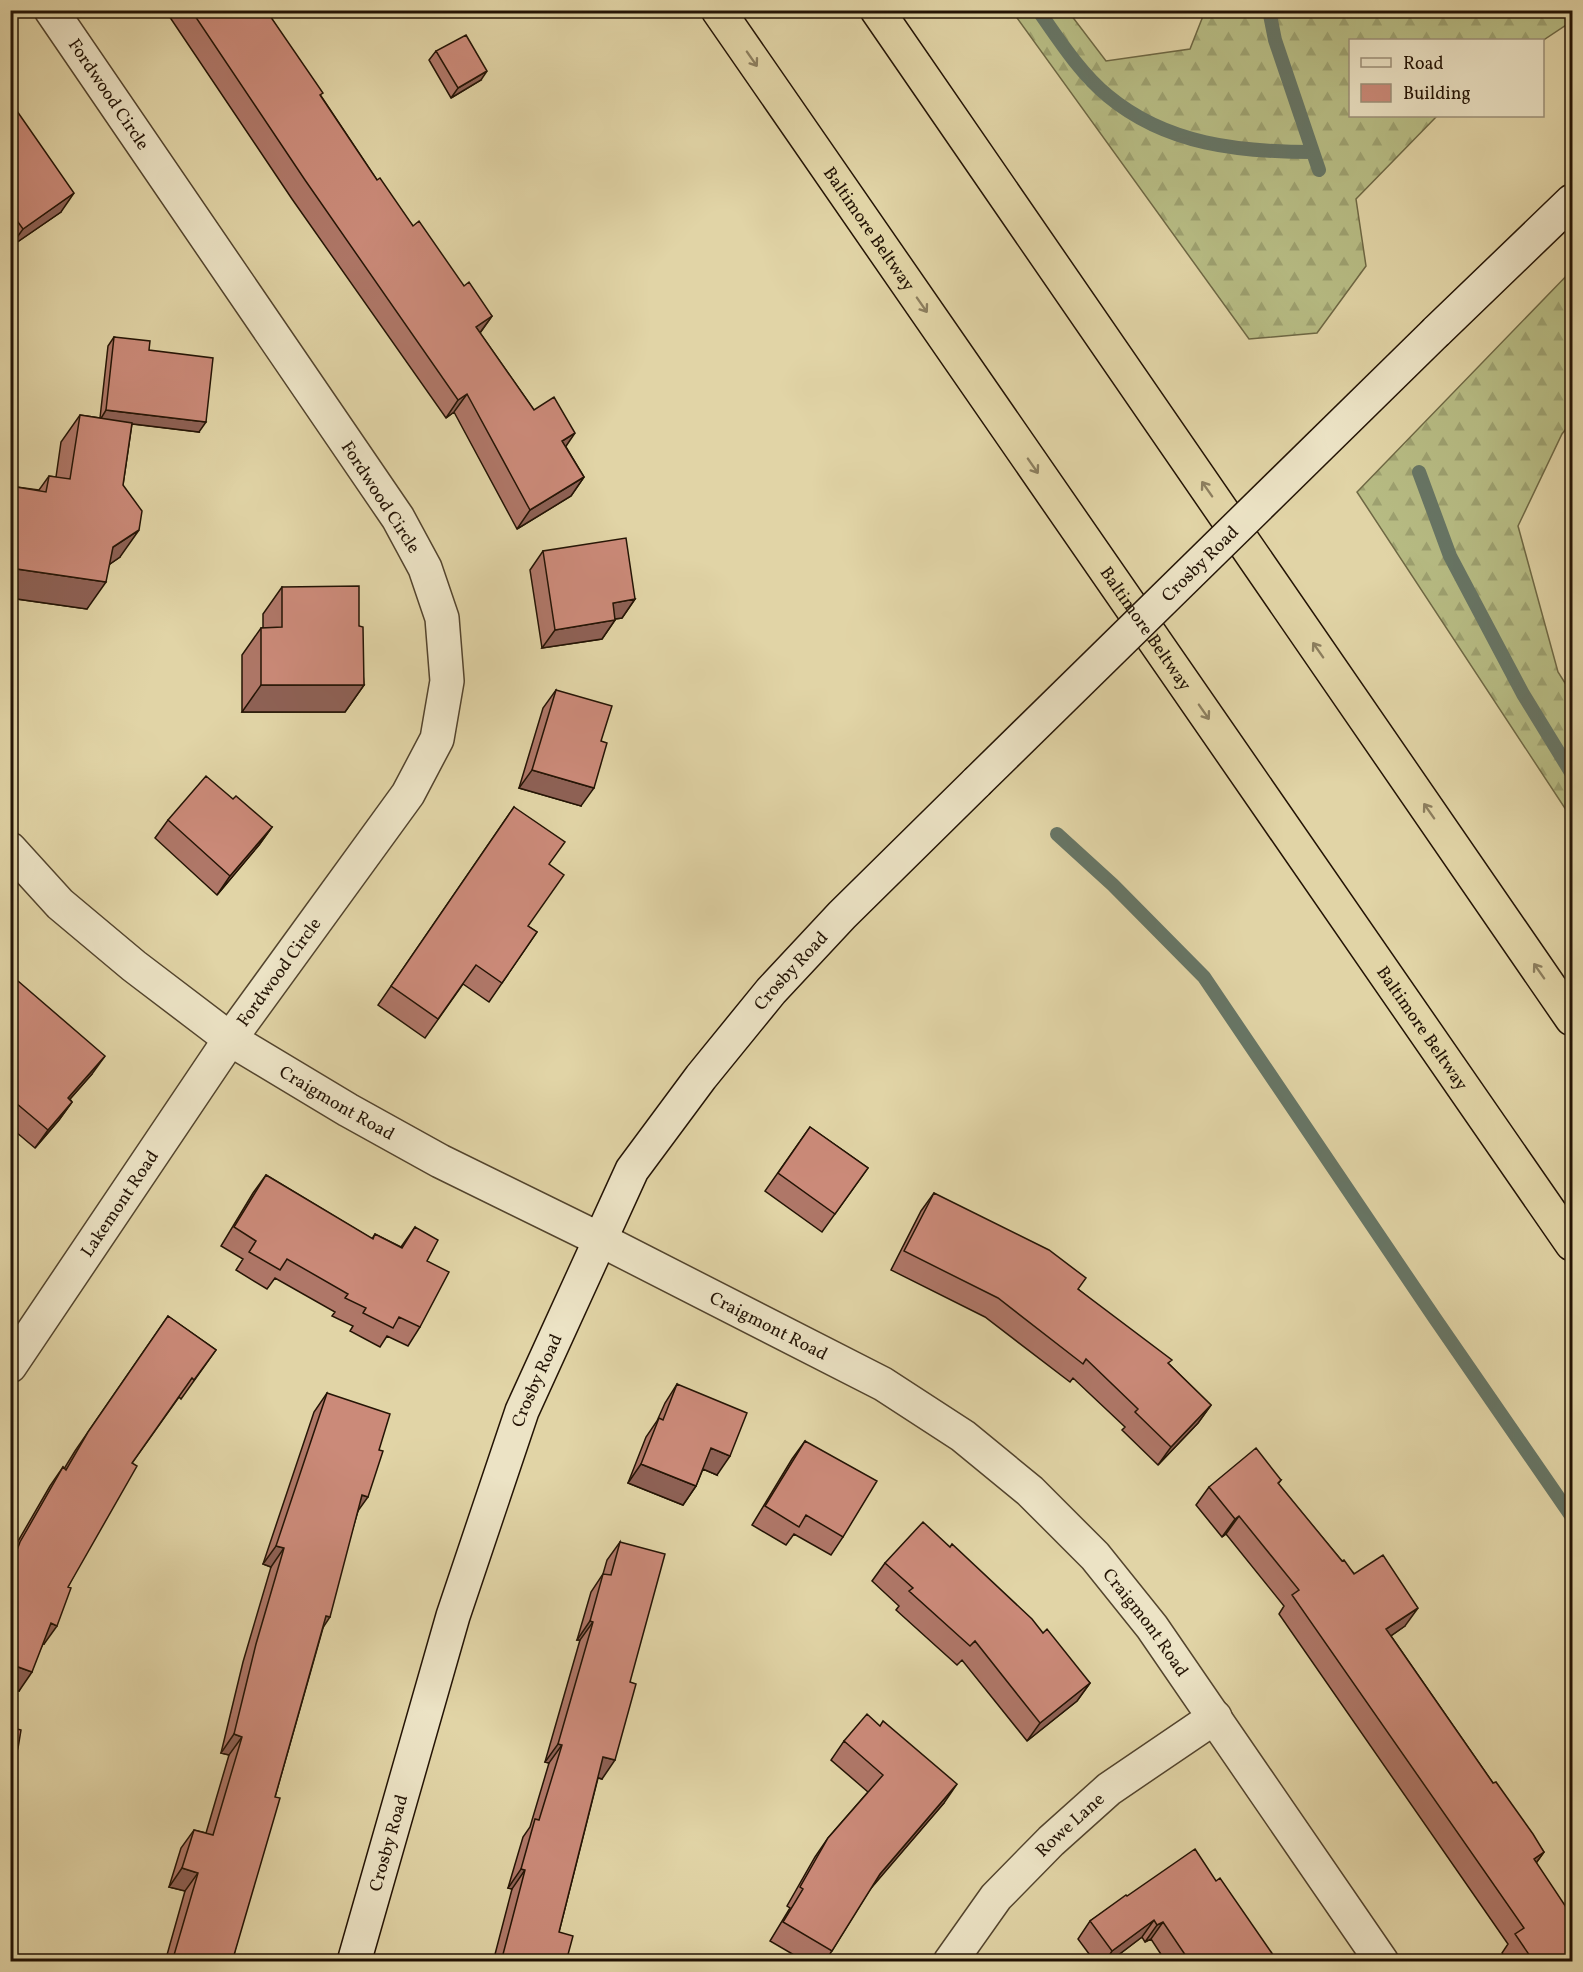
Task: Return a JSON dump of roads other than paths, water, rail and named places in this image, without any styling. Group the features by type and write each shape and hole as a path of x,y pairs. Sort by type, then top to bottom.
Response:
{"highway":[{"name":"Baltimore Beltway","path":"718,10 1572,1244"},
{"path":"877,10 1572,1019"}],"street":[{"name":"Fordwood Circle","path":"51,10 398,518 425,568 442,618 447,681 437,739 408,794 230,1039"},
{"name":"Crosby Road","path":"354,1962 466,1573 522,1411 632,1170 700,1077 771,991 842,915 1572,201"},
{"name":"Craigmont Road","path":"10,849 60,904 134,966 230,1039 348,1110 440,1161 599,1239 883,1384 963,1436 1030,1491 1095,1556 1152,1627 1382,1962"},
{"name":"Lakemont Road","path":"10,1366 230,1039"},
{"name":"Rowe Lane","path":"950,1962 996,1897 1051,1841 1109,1789 1215,1717"}],"waterway":[{"path":"1038,10 1070,56 1098,87 1131,112 1155,125 1180,135 1232,147 1313,152"},
{"path":"1269,10 1275,40 1319,170"},
{"path":"1419,472 1450,556 1523,694 1572,774"},
{"path":"1057,834 1113,885 1204,977 1572,1517"}]}
